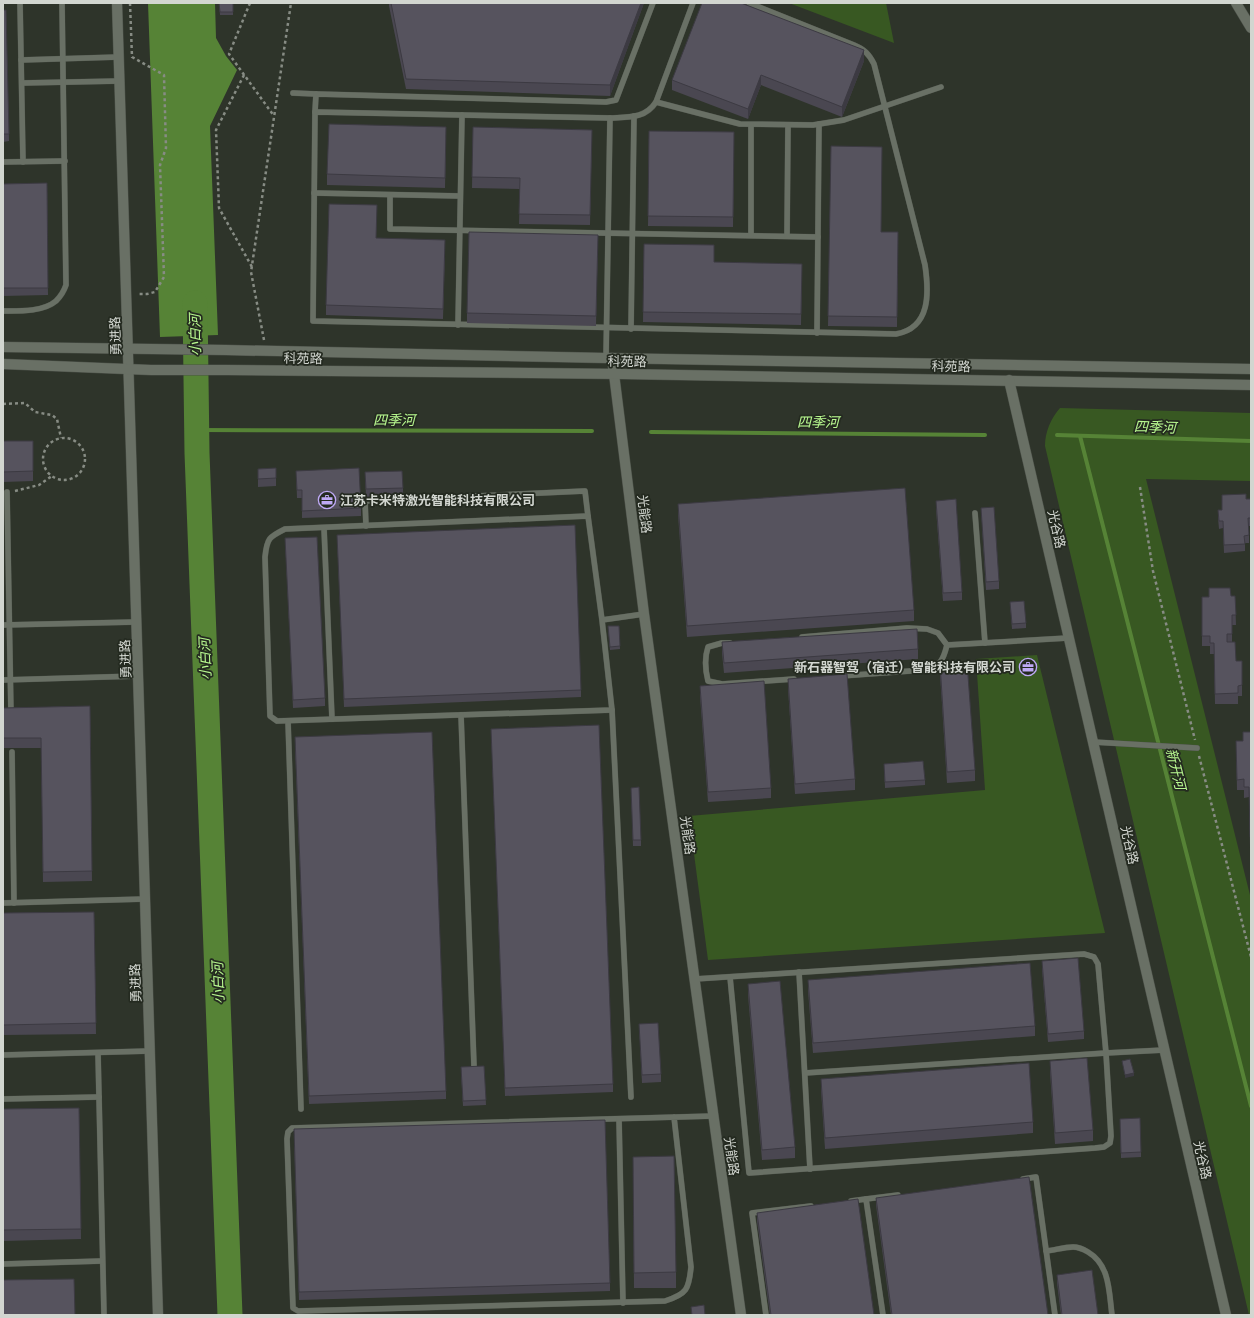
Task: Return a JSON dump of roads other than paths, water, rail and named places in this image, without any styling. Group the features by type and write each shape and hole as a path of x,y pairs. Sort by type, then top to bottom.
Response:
{"street":[{"name":"勇进路","path":"117,3 158,1315"},
{"path":"1236,3 1250,23"},
{"name":"科苑路","path":"3,347 149,348 1251,370"},
{"name":"光能路","path":"609,358 614,374 644,614 741,1315"},
{"name":"科苑路","path":"3,364 129,370 614,374 1251,385"},
{"name":"光谷路","path":"1009,380 1226,1315"}],"lane":[{"path":"20,3 23,162"},
{"path":"3,311 45,307 56,301 62,294 66,285 62,3"},
{"path":"293,93 606,102 616,100 654,3"},
{"path":"316,112 610,118 634,116 646,113 652,109 656,102 693,3"},
{"path":"316,94 313,321 817,333 904,333 912,329 918,323 924,309 927,295 925,265 885,106 874,64 870,55 863,49 748,3"},
{"path":"21,60 119,57"},
{"path":"22,83 120,81"},
{"path":"656,102 734,123 751,125 819,124 844,120 941,87"},
{"path":"458,325 462,115"},
{"path":"631,329 634,116"},
{"path":"609,358 606,328 610,118"},
{"path":"817,333 819,124"},
{"path":"751,125 751,236"},
{"path":"787,236 788,125"},
{"path":"3,162 65,161"},
{"path":"314,194 460,196"},
{"path":"390,195 390,229 818,237"},
{"path":"7,492 6,625 11,716"},
{"path":"366,526 365,501 585,492 612,710 631,1097"},
{"path":"975,513 986,643"},
{"path":"588,516 285,529 273,535 266,543 265,557 270,716 277,721 288,721 612,710"},
{"path":"324,528 332,719"},
{"path":"602,620 644,614"},
{"path":"6,625 136,622"},
{"path":"799,637 907,628 927,629 938,633 948,645"},
{"path":"948,645 1068,638"},
{"path":"737,642 722,643 708,647 705,655 705,670 708,681 722,684 800,679"},
{"path":"831,676 924,670 934,667 944,659 948,645"},
{"path":"3,680 138,676"},
{"path":"461,715 474,1066"},
{"path":"288,721 301,1109"},
{"path":"1093,742 1197,748"},
{"path":"12,752 14,903"},
{"path":"3,903 145,899"},
{"path":"695,979 1084,954 1094,957 1098,964 1106,1053 1111,1136 1110,1144 1104,1147 749,1173 730,977"},
{"path":"799,972 810,1169"},
{"path":"805,1073 1164,1050"},
{"path":"3,1054 150,1052"},
{"path":"98,1053 104,1315"},
{"path":"3,1099 99,1097"},
{"path":"674,1117 691,1267 690,1284 677,1298 665,1301 623,1303 298,1311 293,1308 287,1139 288,1132 292,1128 619,1119 674,1117 714,1116"},
{"path":"619,1119 623,1303"},
{"path":"1020,1179 1036,1177 1055,1315"},
{"path":"843,1202 905,1194"},
{"path":"866,1199 883,1315"},
{"path":"766,1315 752,1213 821,1204"},
{"path":"1046,1251 1074,1247 1092,1254 1100,1261 1107,1276 1112,1315"},
{"path":"3,1264 102,1261"}],"water":[{"path":"148,3 215,3 216,38 226,56 237,70 210,126 218,335 160,337"}],"waterway":[{"name":"小白河","path":"195,303 197,453 230,1315"},
{"name":"四季河","path":"197,430 592,431"},
{"name":"四季河","path":"651,432 985,435"},
{"name":"四季河","path":"1057,435 1251,441"},
{"name":"新开河","path":"1080,436 1251,1106"}],"place":[{"name":"江苏卡米特激光智能科技有限公司","path":"327,500"},
{"name":"新石器智驾（宿迁）智能科技有限公司","path":"1028,667"}]}
